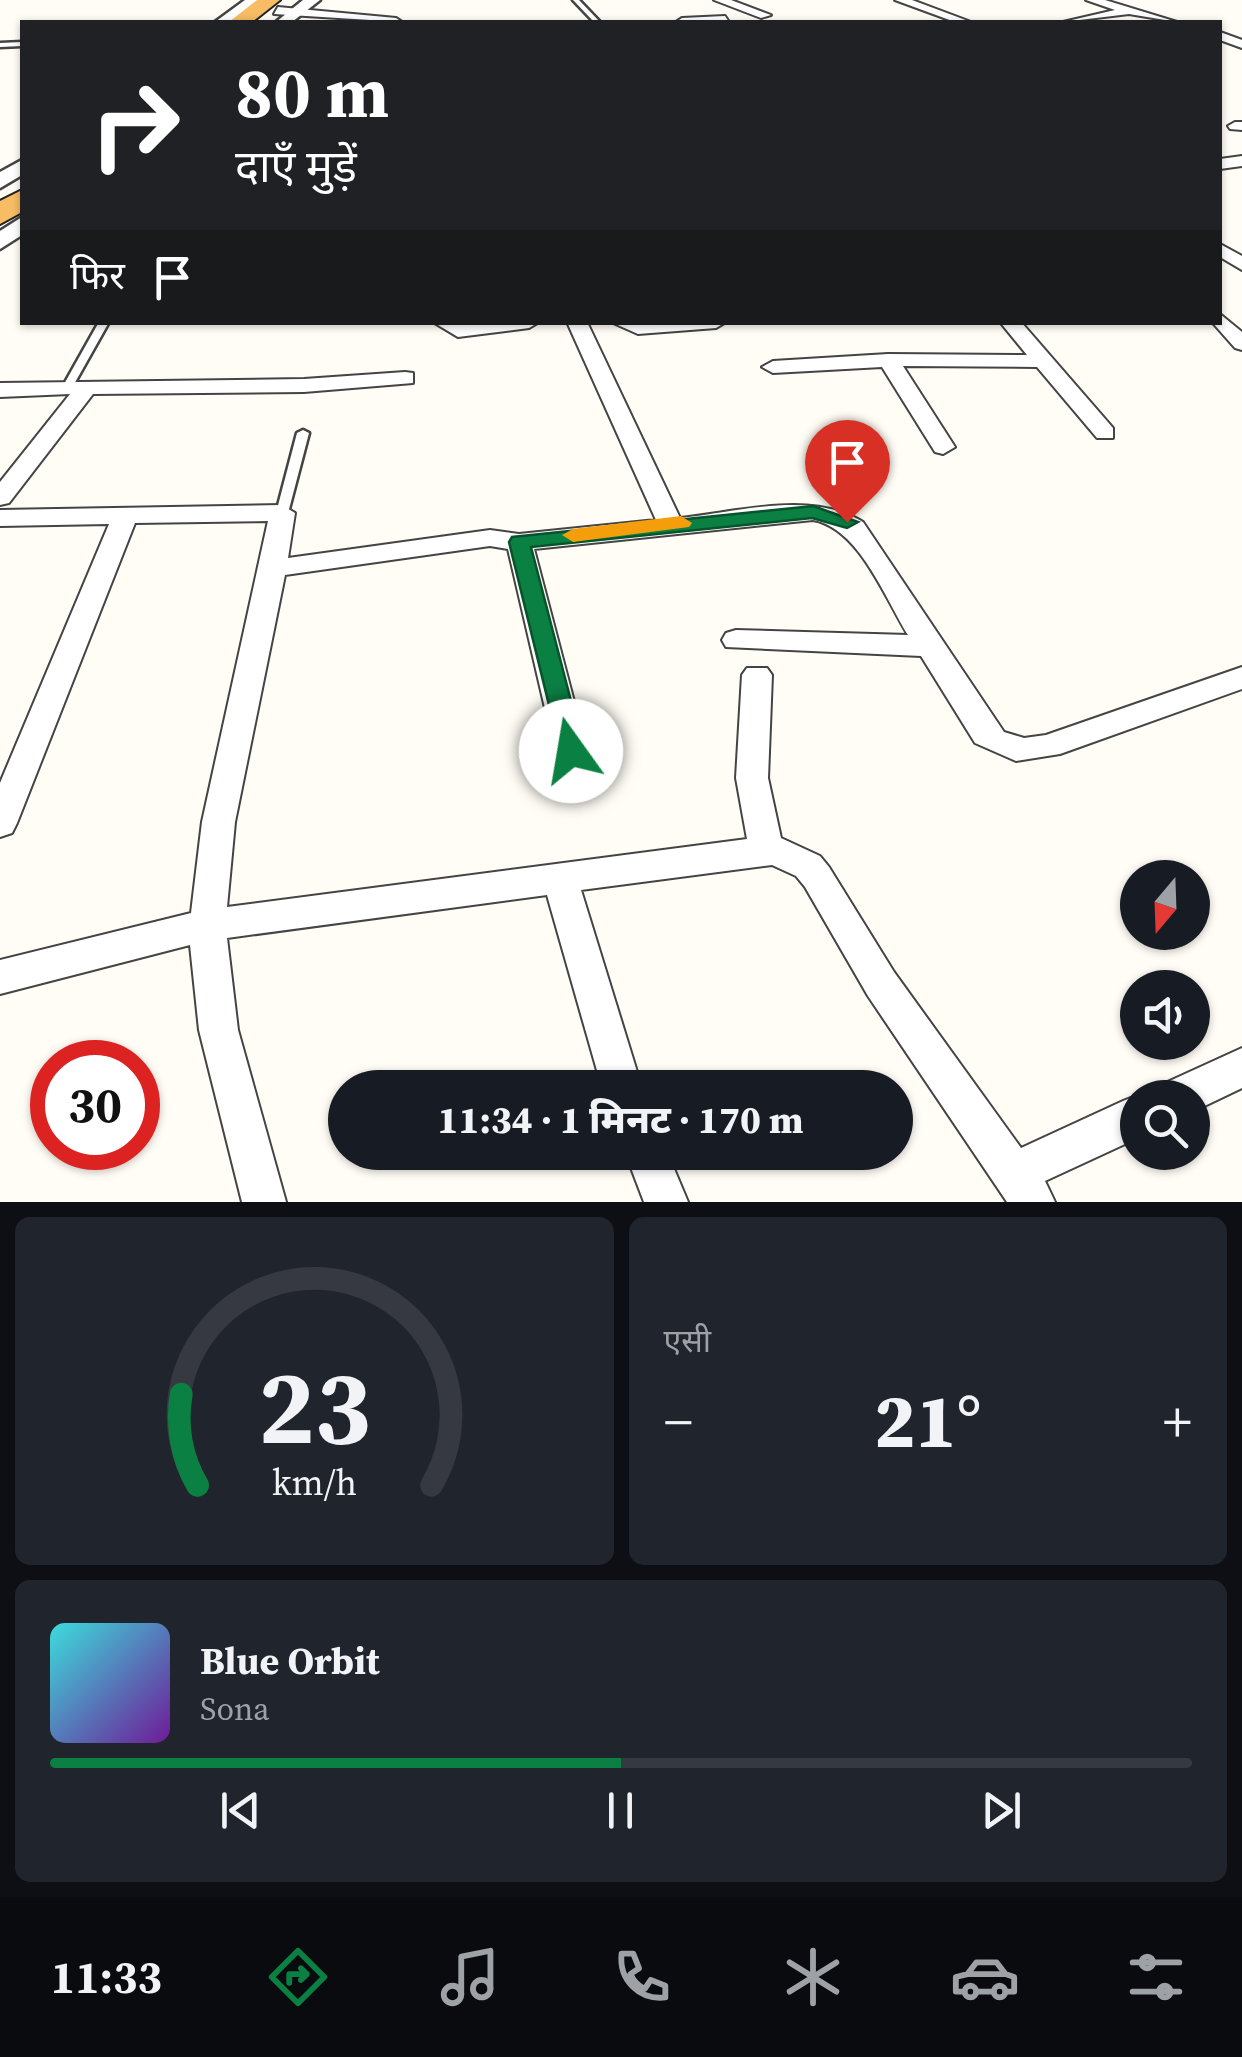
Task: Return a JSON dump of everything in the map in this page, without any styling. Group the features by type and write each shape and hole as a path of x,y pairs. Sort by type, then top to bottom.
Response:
{"highway":[{"path":"247,20 280,12"},
{"path":"0,215 20,200"}],"street":[{"path":"225,20 255,0"},
{"path":"280,12 313,0"},
{"path":"720,0 765,14"},
{"path":"854,0 876,0"},
{"path":"901,0 959,20"},
{"path":"1092,0 1164,20"},
{"path":"1078,20 1152,3"},
{"path":"280,12 368,20"},
{"path":"0,242 20,226"},
{"path":"1222,322 1241,341"},
{"path":"449,325 458,331 505,325"},
{"path":"578,325 670,524"},
{"path":"630,325 677,325"},
{"path":"1012,325 1105,433"},
{"path":"772,367 888,360 1041,360"},
{"path":"888,360 943,448"},
{"path":"0,390 78,386 303,388 404,378"},
{"path":"0,498 78,386"},
{"path":"275,568 490,538 519,542 813,512 836,516 854,528 986,735 1017,750 1049,746 1242,678"},
{"path":"0,518 282,514 275,568 214,844 208,925 210,965 231,1083 264,1202"},
{"path":"0,823 125,517"},
{"path":"519,542 571,751"},
{"path":"736,640 929,646"},
{"path":"756,675 752,778 766,849"},
{"path":"0,977 208,925 766,849 791,855 817,877 881,984 1023,1188 1120,1127"},
{"path":"560,880 617,1070"},
{"path":"1210,1083 1242,1068"},
{"path":"653,1170 666,1202"}],"lane":[{"path":"576,0 595,20"},
{"path":"78,386 103,325"},
{"path":"282,514 303,433"}],"slow traffic":[{"path":"573,535 681,523"}],"route":[{"path":"571,751 519,542 813,512 824,512 847,522"}]}
